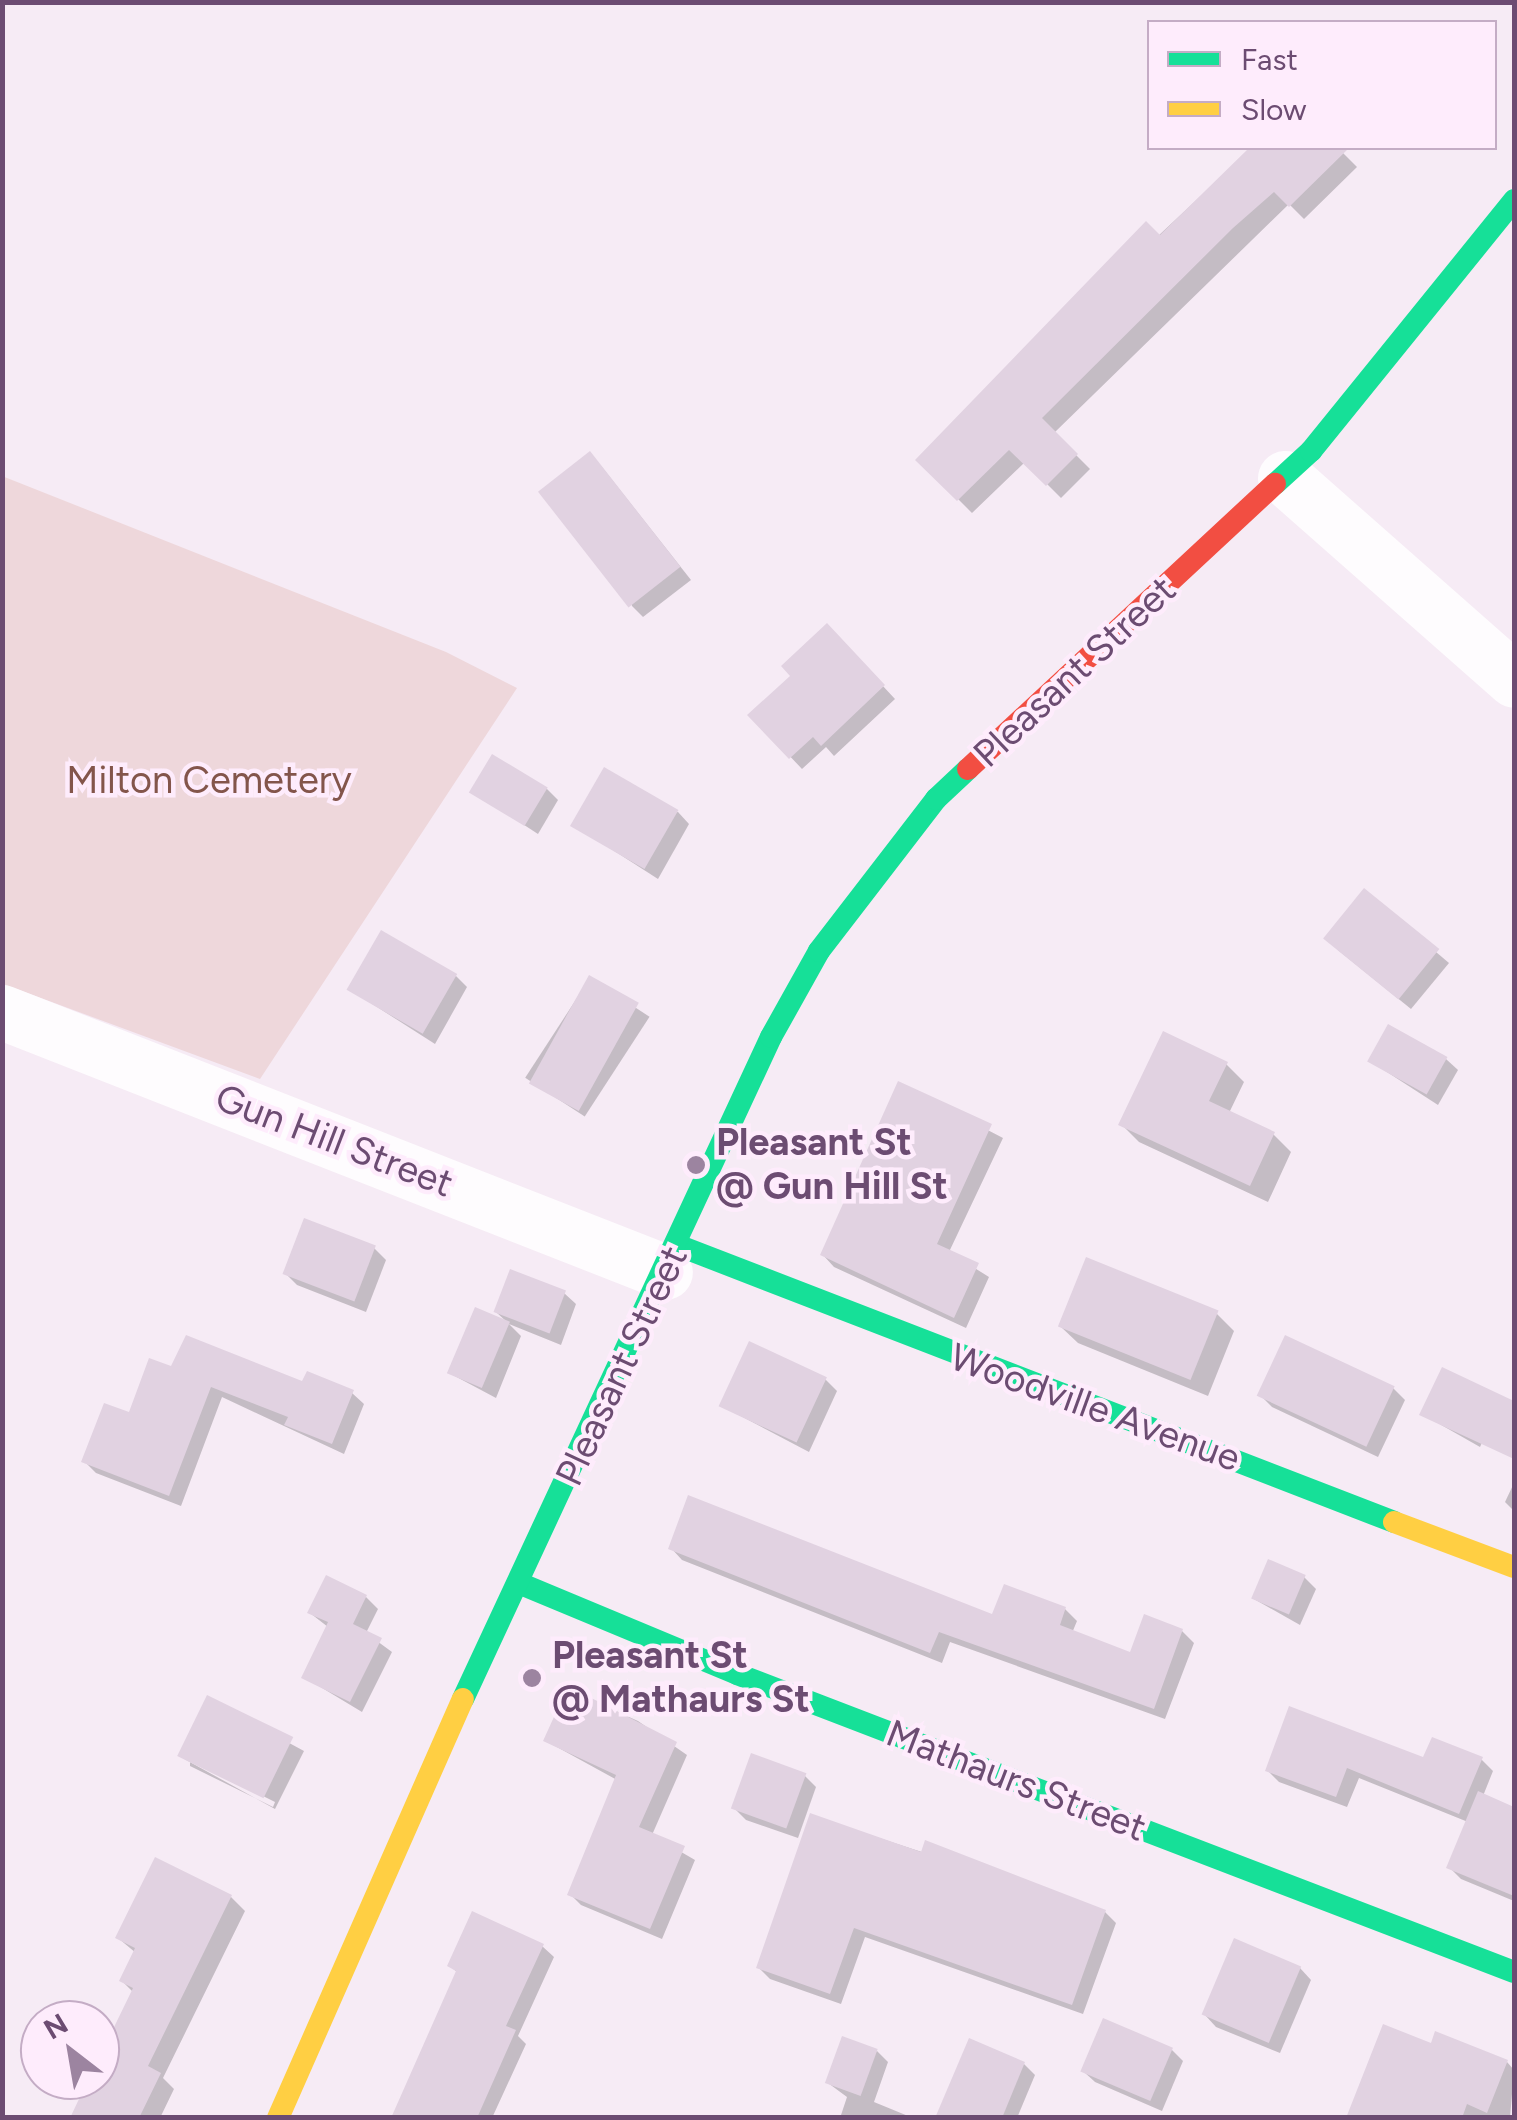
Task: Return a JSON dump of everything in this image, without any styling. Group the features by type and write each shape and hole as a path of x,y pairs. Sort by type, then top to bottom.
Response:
{"street":[{"name":"Pleasant Street","path":"278,2118 440,1750 521,1584 771,1037 871,876 936,799 1285,478 1386,366 1514,200"},
{"path":"1285,478 1514,680"},
{"name":"Gun Hill Street","path":"2,1012 671,1259"},
{"name":"Woodville Avenue","path":"671,1259 923,1346 1514,1567"},
{"name":"Mathaurs Street","path":"521,1584 737,1674 1514,1972"}],"green space":[{"name":"Milton Cemetery","path":"2,476 446,652 517,688 260,1079 3,984"}],"building":[{"path":"1247,150 1347,150 1289,207 1274,192 1233,228 1042,418 1078,454 1046,486 1009,450 957,501 915,460 1146,221 1160,235"},
{"path":"590,451 681,567 628,607 538,492"},
{"path":"827,623 885,685 821,746 813,737 789,759 747,715 790,676 781,666"},
{"path":"492,754 548,787 525,826 469,793"},
{"path":"604,767 678,810 644,869 570,826"},
{"path":"1364,888 1439,949 1398,1000 1323,939"},
{"path":"381,930 457,974 423,1034 346,990"},
{"path":"589,975 639,1003 579,1111 529,1083"},
{"path":"1388,1024 1447,1057 1427,1095 1367,1062"},
{"path":"1163,1031 1228,1062 1209,1101 1275,1132 1250,1186 1118,1125"},
{"path":"898,1081 992,1124 937,1244 979,1263 954,1318 820,1255"},
{"path":"304,1218 376,1246 354,1302 282,1274"},
{"path":"1086,1257 1219,1311 1190,1380 1058,1327"},
{"path":"510,1269 566,1291 550,1333 494,1312"},
{"path":"475,1307 510,1322 482,1388 447,1373"},
{"path":"186,1335 302,1381 307,1371 354,1390 332,1444 284,1425 288,1417 211,1387 169,1496 81,1462 104,1403 129,1412 149,1358 171,1366"},
{"path":"1285,1335 1395,1386 1366,1447 1257,1396"},
{"path":"749,1341 827,1377 797,1443 719,1406"},
{"path":"1442,1367 1514,1401 1514,1459 1419,1415"},
{"path":"688,1495 992,1614 1004,1584 1066,1607 1060,1625 1130,1652 1144,1614 1183,1629 1154,1709 939,1632 930,1653 668,1549"},
{"path":"1268,1559 1306,1575 1289,1615 1251,1599"},
{"path":"326,1575 367,1595 353,1624 382,1638 350,1702 301,1678 328,1622 307,1613"},
{"path":"568,1686 677,1742 639,1827 685,1846 650,1929 567,1895 616,1775 543,1741"},
{"path":"207,1695 293,1737 263,1798 177,1756"},
{"path":"1289,1706 1423,1757 1432,1737 1483,1757 1459,1814 1347,1768 1336,1797 1265,1771"},
{"path":"751,1753 806,1773 786,1829 731,1808"},
{"path":"1478,1791 1514,1807 1514,1896 1446,1868"},
{"path":"810,1813 921,1852 925,1840 1106,1910 1072,2005 854,1928 830,1994 756,1968"},
{"path":"155,1857 232,1895 148,2066 161,2073 139,2118 70,2118 79,2100 120,2100 120,2015 133,1988 119,1981 135,1948 115,1938"},
{"path":"472,1911 544,1944 506,2026 516,2030 477,2118 391,2118 456,1971 447,1966"},
{"path":"1234,1938 1301,1967 1269,2043 1202,2014"},
{"path":"1103,2018 1173,2048 1150,2101 1080,2071"},
{"path":"1383,2024 1431,2043 1435,2031 1508,2060 1487,2113 1467,2104 1462,2118 1346,2118"},
{"path":"842,2036 878,2049 861,2096 825,2083"},
{"path":"969,2038 1025,2062 1002,2118 935,2118"}],"traffic: fast":[{"path":"1275,484 1311,451 1514,200"},
{"path":"463,1699 771,1037 819,951 936,799 968,769"},
{"path":"677,1245 1394,1522"},
{"path":"521,1584 737,1674 1514,1972"}],"traffic: slow":[{"path":"1394,1522 1514,1567"},
{"path":"278,2118 463,1699"}],"traffic: jam":[{"path":"968,769 1275,484"}],"place":[{"name":"Pleasant St @ Gun Hill St","path":"696,1165"},
{"name":"Pleasant St @ Mathaurs St","path":"532,1678"}]}
